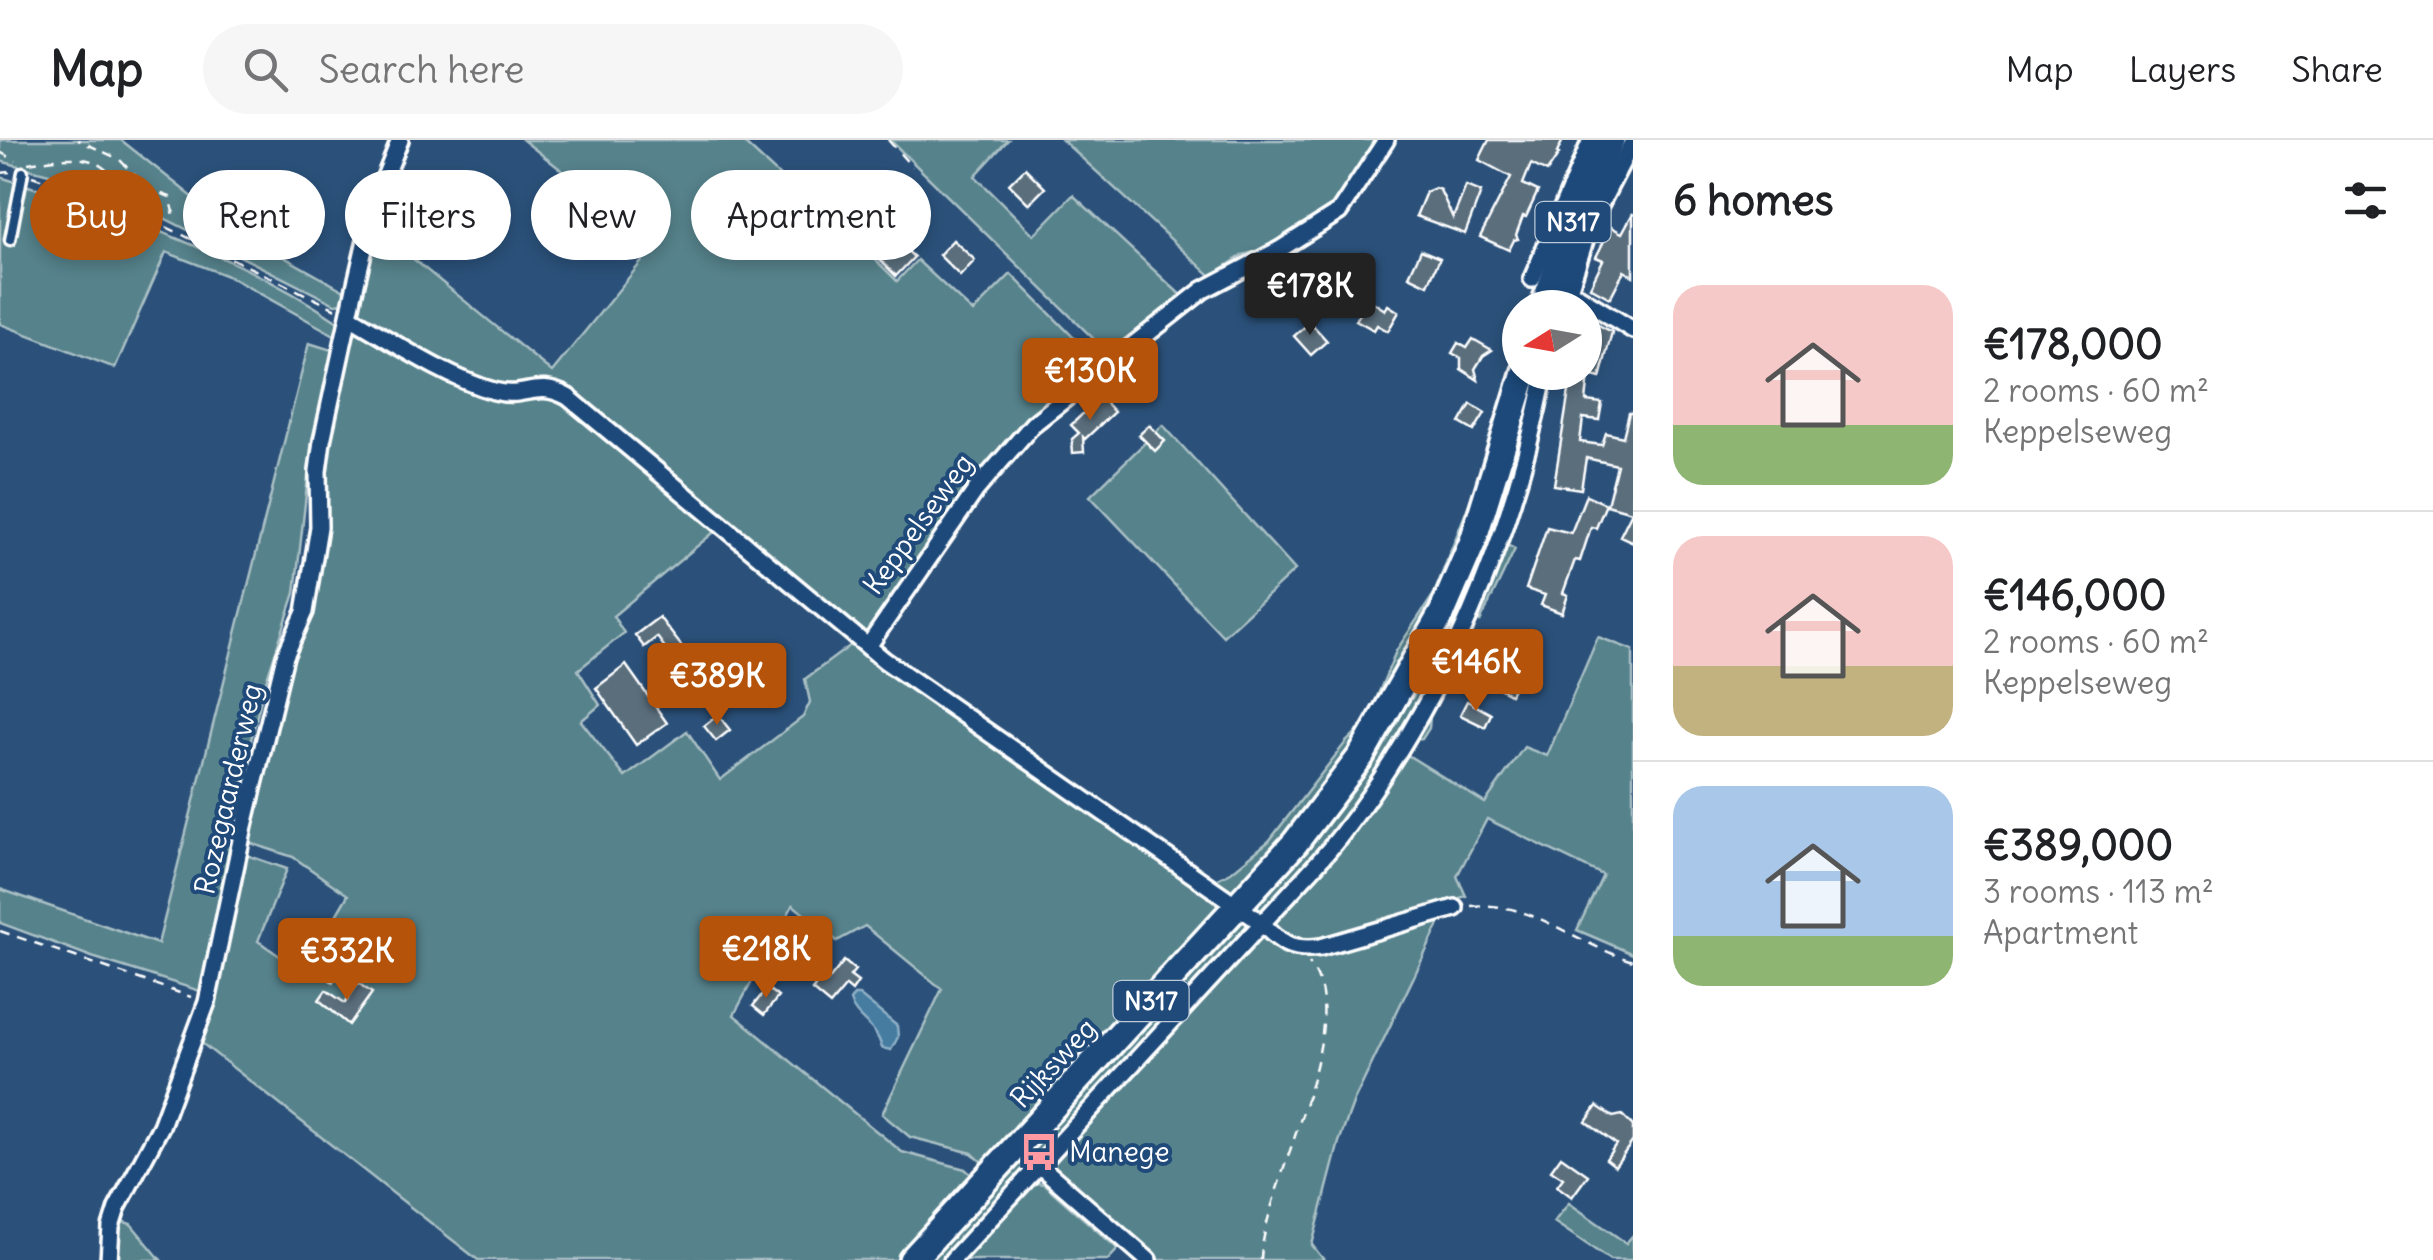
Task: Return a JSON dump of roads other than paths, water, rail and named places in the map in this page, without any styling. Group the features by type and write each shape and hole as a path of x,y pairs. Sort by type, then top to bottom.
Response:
{"main road":[{"name":"N317","path":"1548,290 1611,140"},
{"name":"N317","path":"1508,473 1521,390"},
{"name":"Rijksweg","path":"912,1260 1238,906 1328,802 1377,731 1411,670 1508,473"}],"street":[{"name":"Rozegaarderweg","path":"109,1260 111,1227 117,1208 161,1126 207,1002 284,656 305,612 319,527 322,441 376,202 400,140"},
{"name":"Keppelseweg","path":"869,645 976,490 1033,424 1204,290 1280,250 1339,212 1386,140"},
{"path":"1553,290 1550,283 1591,140"},
{"path":"1550,283 1590,222 1633,141"},
{"path":"1550,283 1633,330"},
{"path":"350,317 477,387 502,394 550,387 568,397 884,660 1298,950 1321,947 1455,908"},
{"path":"952,1260 1342,834 1402,747 1487,577 1508,473 1538,390"},
{"path":"1038,1165 1148,1260"}],"lane":[{"path":"10,240 23,172"}],"water":[{"path":"854,995 897,1026 898,1037 891,1050 882,1048 875,1033 853,1008 850,1001"}],"place":[{"name":"Manege","path":"1039,1152"}]}
